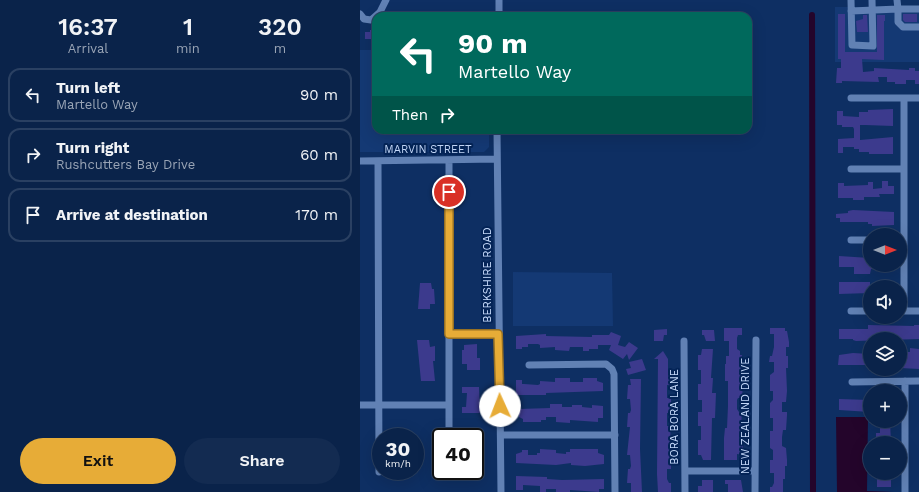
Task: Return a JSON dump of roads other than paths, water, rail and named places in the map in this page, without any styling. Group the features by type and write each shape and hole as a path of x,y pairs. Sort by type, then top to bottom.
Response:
{"street":[{"path":"380,12 386,0"},
{"path":"499,0 499,12"},
{"path":"851,0 852,46 873,46 872,0"},
{"path":"897,0 898,22 903,27 919,27"},
{"path":"851,11 919,9"},
{"path":"360,14 364,19 372,19"},
{"path":"851,98 919,98"},
{"path":"902,228 904,98"},
{"name":"BERKSHIRE ROAD","path":"497,134 498,334 501,492"},
{"name":"MARVIN STREET","path":"360,161 497,160"},
{"path":"378,161 378,428"},
{"path":"449,161 449,428"},
{"path":"851,169 904,169"},
{"path":"851,240 863,240"},
{"path":"851,311 863,311"},
{"path":"907,311 919,311"},
{"path":"449,334 498,334"},
{"name":"NEW ZEALAND DRIVE","path":"755,492 756,340"},
{"name":"BORA BORA LANE","path":"684,341 685,492"},
{"path":"529,364 606,364 612,369 614,374 615,492"},
{"path":"905,381 905,492"},
{"path":"852,382 919,381"},
{"path":"360,405 449,405"},
{"path":"501,435 615,435"},
{"path":"685,471 755,472"}],"waterway":[{"path":"812,15 813,492"}]}
